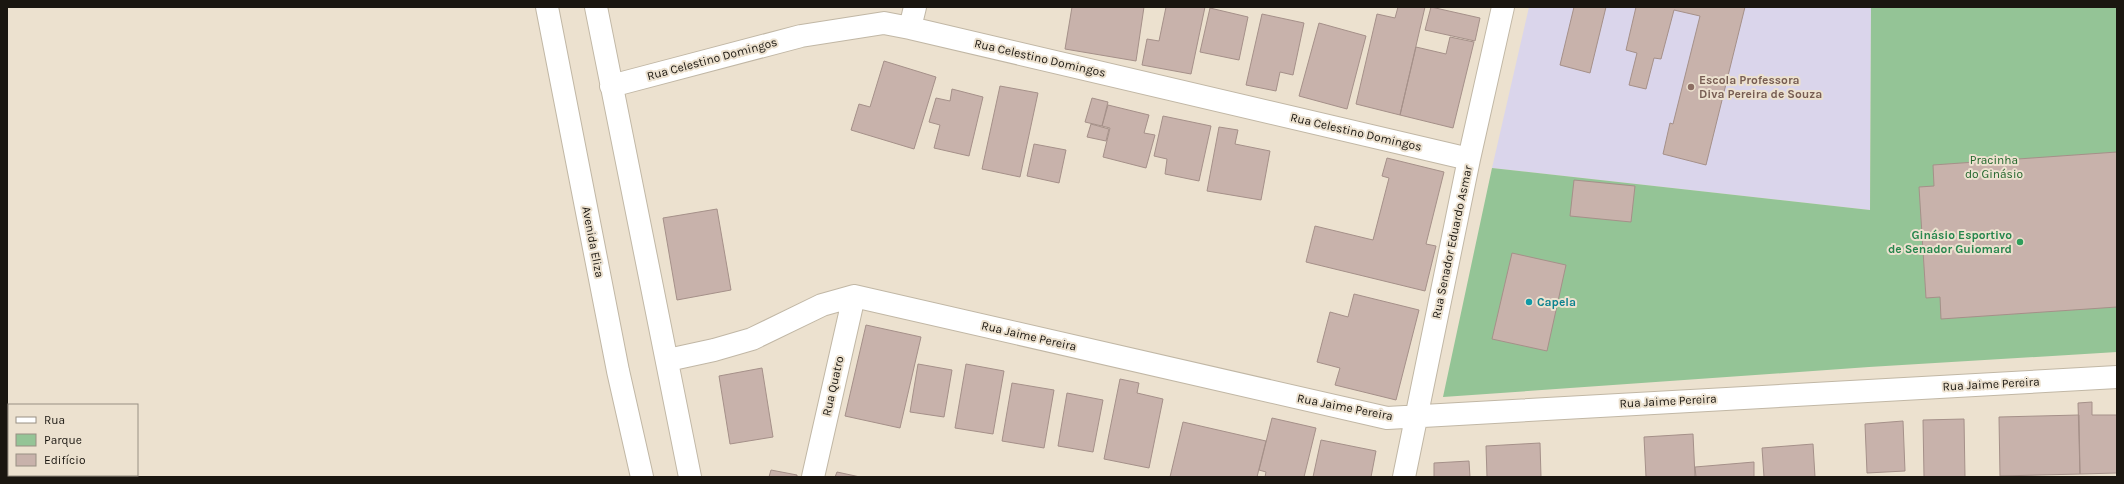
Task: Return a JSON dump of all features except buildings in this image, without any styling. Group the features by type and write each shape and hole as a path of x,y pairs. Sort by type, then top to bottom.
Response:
{"street":[{"name":"Avenida Eliza","path":"547,7 618,371 642,477"},
{"path":"596,7 668,360 690,477"},
{"name":"Rua Senador Eduardo Asmar","path":"1404,477 1469,159 1503,7"},
{"name":"Rua Celestino Domingos","path":"611,86 883,15 912,17 1469,159"},
{"name":"Rua Jaime Pereira","path":"668,360 714,350 752,339 822,305 854,296 1387,418 1416,415 2117,377"},
{"name":"Rua Quatro","path":"813,477 854,296"}],"shaded area":[{"name":"Escola Professora Diva Pereira de Souza","path":"1529,7 1871,7 1870,210 1492,168"}],"green space":[{"name":"Pracinha do Ginásio","path":"1871,7 2117,7 2117,352 1869,367 1443,397 1492,168 1870,210"}],"place":[{"name":"Escola Professora Diva Pereira de Souza","path":"1691,87"},
{"name":"Ginásio Esportivo de Senador Guiomard","path":"2020,242"},
{"name":"Capela","path":"1529,302"}]}
